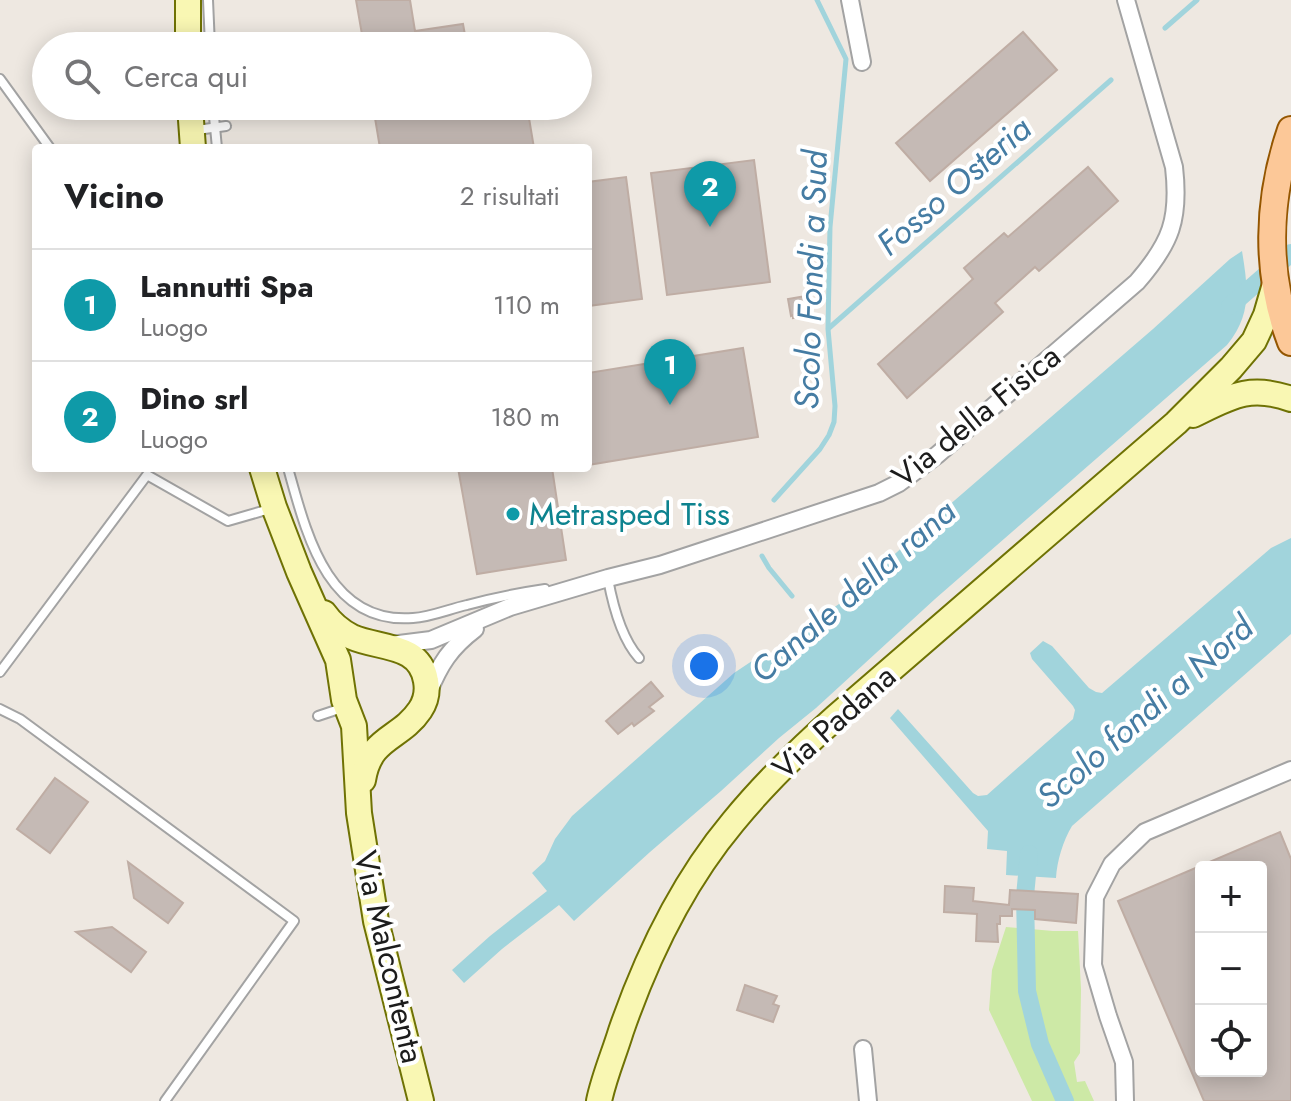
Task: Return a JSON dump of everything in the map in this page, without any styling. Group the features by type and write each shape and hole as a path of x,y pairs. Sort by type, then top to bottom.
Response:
{"main road":[{"path":"188,0 188,32"},
{"path":"1291,130 1281,161 1272,222 1275,284 1291,342"},
{"name":"Via Padana","path":"599,1101 632,999 667,921 709,852 746,805 836,717 1176,423 1254,341 1275,284"},
{"name":"Via Padana","path":"1176,423 1226,399 1252,391 1291,399"},
{"name":"Via Malcontenta","path":"263,472 306,588 338,660 356,738 359,813 367,872 379,935 421,1101"},
{"name":"Via Malcontenta","path":"306,588 336,627 362,641 404,650 418,662 425,677 426,699 415,717 380,743 366,763 359,813"},
{"path":"382,646 355,658 344,674 346,701 362,724 387,730 407,724"}],"street":[{"path":"850,0 862,62"},
{"name":"Via della Fisica","path":"382,646 431,640 510,607 660,565 858,501 899,483 937,455 1137,282 1164,248 1176,208 1176,188 1174,167 1126,0"},
{"name":"Via della Fisica","path":"426,699 437,671 452,648 476,628 510,607"},
{"path":"1125,1101 1124,1062 1093,965 1095,897 1112,864 1145,832 1291,770"},
{"path":"863,1049 868,1101"}],"lane":[{"path":"208,0 209,32"},
{"path":"0,79 47,144"},
{"path":"200,136 226,126"},
{"path":"289,472 305,525 329,579 349,599 372,612 415,618 503,596 602,580 611,594 629,646 639,658"},
{"path":"0,672 147,475 228,521 274,507"},
{"path":"318,716 346,701"},
{"path":"0,709 20,719 294,921 165,1101"}],"green space":[{"path":"1006,927 1078,931 1080,1053 1074,1062 1077,1082 1085,1081 1094,1101 1032,1101 989,1010 992,970"}],"water":[{"path":"1242,251 1246,300 1241,322 1227,345 935,599 574,921 559,905 464,983 452,970 547,891 532,873 545,861 555,839 572,816 734,673 752,661 792,645"},
{"name":"Scolo fondi a Nord","path":"1291,538 1291,634 1072,826 1061,851 1056,878 1006,875 1007,851 987,849 988,831 890,718 898,709 973,793 987,795 1073,719 1073,706 1032,659 1030,653 1043,641 1052,646 1089,688 1102,693 1271,548"}],"building":[{"path":"356,0 410,0 415,31 463,24 464,32 362,32"},
{"path":"1023,32 1057,70 930,181 896,143"},
{"path":"375,120 529,120 533,144 379,144"},
{"path":"754,160 770,282 667,295 651,173"},
{"path":"1088,167 1118,201 1039,271 1035,267 995,303 1003,312 907,398 878,364 973,279 964,268 1004,233 1008,237"},
{"path":"626,177 642,299 592,305 592,181"},
{"path":"806,296 808,316 793,318 788,299"},
{"path":"743,348 758,437 592,464 592,372"},
{"name":"Metrasped Tiss","path":"459,472 553,472 566,560 477,574"},
{"path":"651,682 663,696 649,707 654,711 618,734 606,721"},
{"path":"55,778 88,802 50,853 17,829"},
{"path":"1280,832 1291,859 1291,1101 1204,1101 1118,901 1195,868 1195,1077 1267,1077 1267,861 1212,861"},
{"path":"128,862 183,903 168,923 134,898"},
{"path":"945,886 974,888 973,901 1009,905 1010,890 1078,894 1076,923 1035,919 1035,910 1012,909 1012,916 1000,916 998,942 976,941 977,914 944,912"},
{"path":"112,927 146,952 131,972 76,932"},
{"path":"745,985 777,996 773,1004 779,1006 773,1022 737,1010"}],"waterway":[{"name":"Scolo Fondi a Sud","path":"774,500 820,449 834,422 828,329 830,227 846,59 817,0"},
{"name":"Fosso Osteria","path":"1165,28 1197,0"},
{"name":"Fosso Osteria","path":"829,328 1111,80"},
{"name":"Canale della rana","path":"1230,306 1291,253"},
{"name":"Scolo Fondi a Sud","path":"762,556 792,596"},
{"path":"1029,854 1025,896 1027,991 1040,1044 1065,1101"}],"place":[{"name":"Dino srl","path":"710,227"},
{"name":"Lannutti Spa","path":"670,405"},
{"name":"Metrasped Tiss","path":"513,514"}]}
